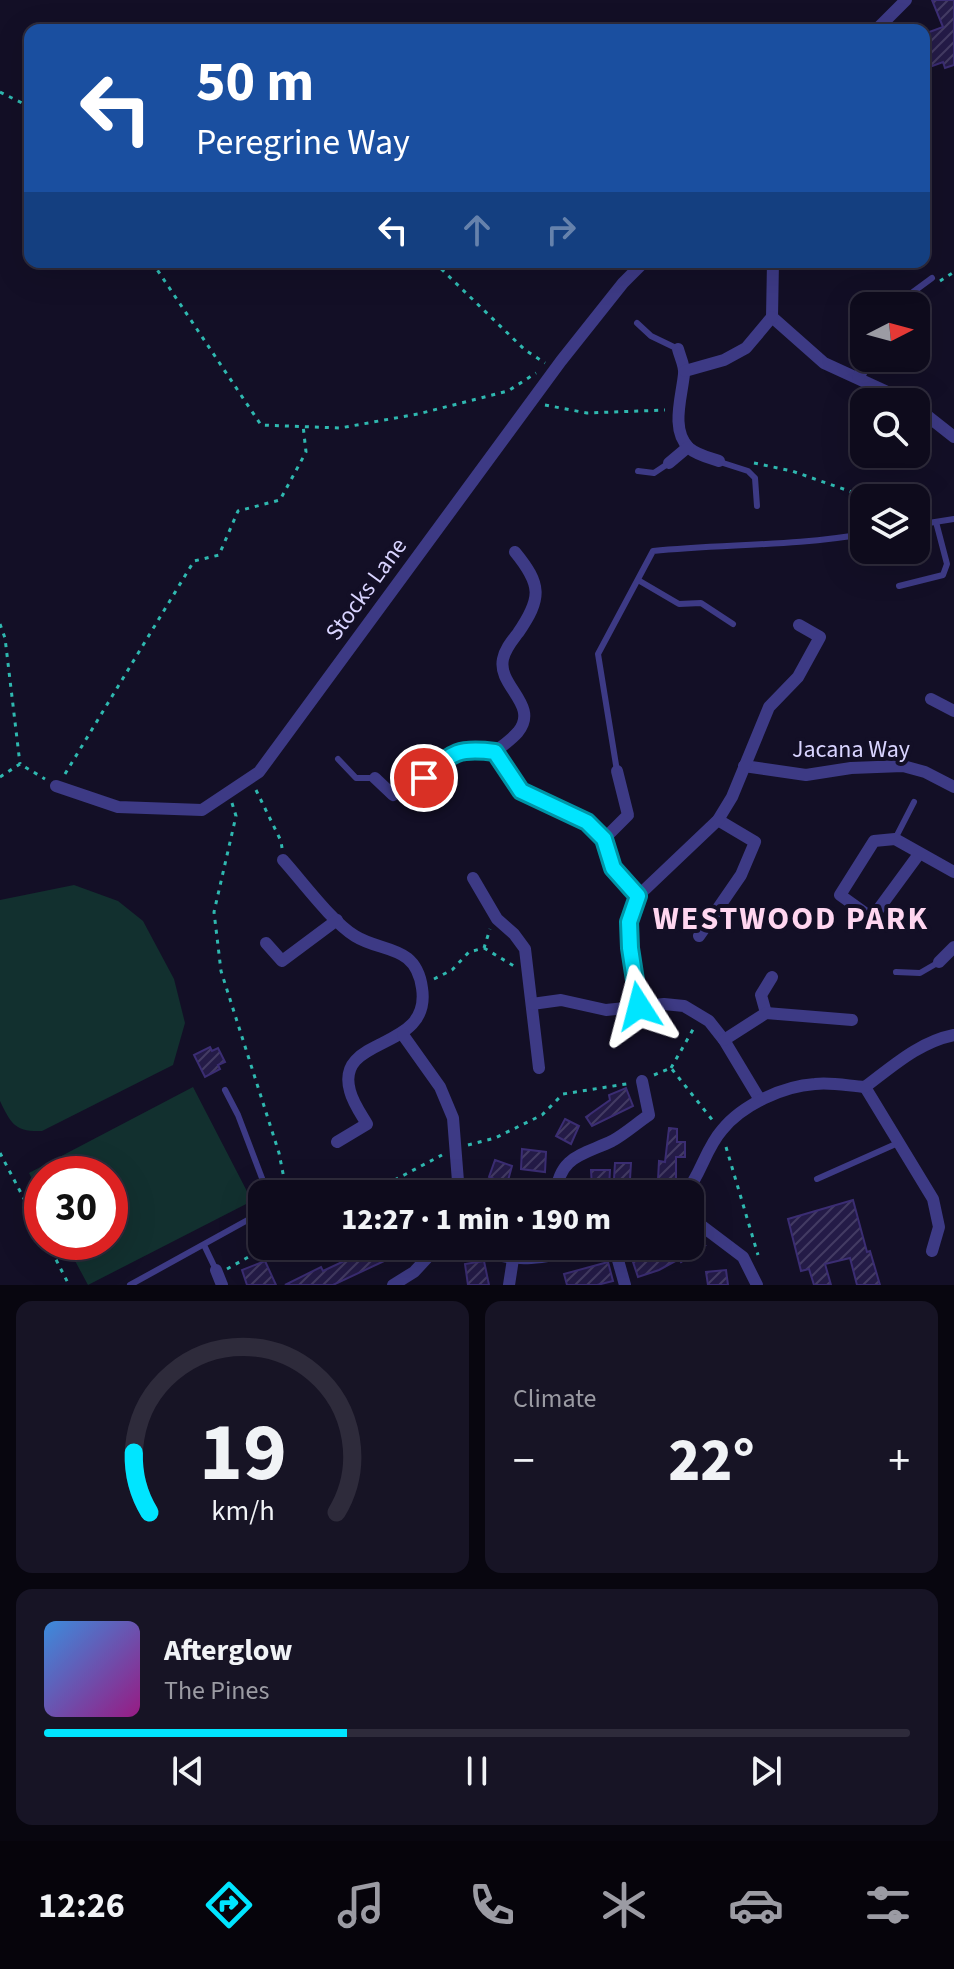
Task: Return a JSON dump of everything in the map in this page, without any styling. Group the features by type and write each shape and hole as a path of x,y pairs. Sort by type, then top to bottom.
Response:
{"street":[{"path":"882,24 906,0"},
{"name":"Stocks Lane","path":"56,786 118,807 202,810 259,772 530,403 638,268"},
{"path":"685,371 724,360 746,348 772,317 773,268"},
{"path":"772,317 824,363 879,388"},
{"path":"678,349 685,371 679,394 682,432 688,447 719,461"},
{"path":"858,378 861,372"},
{"path":"930,418 954,437"},
{"path":"669,463 688,447"},
{"path":"385,808 393,795 424,778 454,753 478,750 495,752 520,730 524,717 523,703 505,680 502,663 507,649 531,614 537,595 532,573 515,552"},
{"path":"639,1006 629,922 638,896 718,820 732,797 769,707 798,677 820,637 799,625"},
{"path":"931,699 954,711"},
{"path":"495,752 521,791 587,822 604,839 613,868 638,896"},
{"name":"Jacana Way","path":"744,766 806,775 851,768 903,766 925,772 954,787"},
{"path":"604,839 628,815 617,771"},
{"path":"375,778 393,795"},
{"path":"699,936 741,875 755,842 718,820"},
{"path":"919,854 872,918 840,895 874,841 895,839 954,872"},
{"path":"283,860 355,936 403,953 415,968 422,985 424,1004 417,1020 403,1035 362,1053 351,1065 347,1081 350,1095 367,1124 337,1142"},
{"path":"473,878 497,919 525,949 539,1068"},
{"path":"266,943 282,961 337,920"},
{"path":"939,962 954,947"},
{"path":"766,1013 761,995 772,977"},
{"path":"532,1004 561,1000 606,1010 664,1004 684,1006 709,1021 760,1100"},
{"path":"724,1040 766,1013 852,1020"},
{"path":"403,1035 440,1087 453,1118 458,1180"},
{"path":"696,1180 721,1130 740,1112 760,1100 816,1083 865,1087 915,1049 936,1038 954,1035"},
{"path":"558,1180 577,1156 614,1140 649,1115 642,1081"},
{"path":"865,1087 933,1199 939,1227 932,1251"},
{"path":"939,1227 954,1230"},
{"path":"704,1228 743,1257 757,1285"},
{"path":"393,1285 414,1272 425,1260"},
{"path":"509,1285 513,1260"},
{"path":"618,1260 625,1285"}],"lane":[{"path":"913,292 932,278"},
{"path":"637,323 651,336 678,349"},
{"path":"719,461 748,471 755,478 757,506"},
{"path":"638,471 654,473 669,463"},
{"path":"930,523 954,519"},
{"path":"899,586 943,575 947,564 936,522"},
{"path":"617,771 598,654 653,551 850,536"},
{"path":"638,580 679,604 701,603 733,624"},
{"path":"338,759 356,778 375,778"},
{"path":"895,839 914,802"},
{"path":"896,972 920,973 939,962"},
{"path":"225,1090 263,1180"},
{"path":"817,1179 900,1143"},
{"path":"130,1285 248,1220"},
{"path":"204,1245 218,1277"}],"path":[{"path":"0,92 24,104"},
{"path":"156,268 261,425 340,428 418,414 508,391 549,364 539,361 525,350 440,268"},
{"path":"530,403 587,413 679,409"},
{"path":"20,764 56,786 63,778 194,561 219,555 238,511 280,500 306,452 303,425"},
{"path":"735,465 741,460 792,471 850,491"},
{"path":"0,624 5,638 20,764"},
{"path":"0,777 20,764"},
{"path":"250,778 281,841 283,860"},
{"path":"229,792 236,816 214,912 221,971 279,1153 284,1180"},
{"path":"484,948 486,934 497,919"},
{"path":"422,985 452,970 469,952 484,948 511,966 527,965"},
{"path":"395,1180 456,1148 495,1138 542,1115 563,1094 642,1081 671,1068 700,1016"},
{"path":"671,1068 721,1130 760,1262"},
{"path":"0,1153 24,1199"},
{"path":"218,1277 248,1258"},
{"path":"56,1260 69,1285"}],"green space":[{"path":"74,885 118,901 143,921 174,979 185,1023 173,1065 42,1131 26,1130 11,1121 0,1101 0,900"},
{"path":"193,1087 248,1193 248,1203 88,1285 75,1260 128,1260 128,1156 61,1156"}],"building":[{"path":"932,0 954,0 954,65 945,68 943,62 930,67 930,32 943,27"},
{"path":"210,1047 212,1051 218,1048 225,1062 218,1065 220,1069 205,1077 194,1055"},
{"path":"626,1088 633,1106 592,1126 586,1117 610,1100 609,1095"},
{"path":"565,1119 579,1126 571,1144 556,1136"},
{"path":"669,1128 677,1129 677,1142 685,1142 685,1157 676,1157 676,1180 658,1180 659,1161 665,1162"},
{"path":"522,1149 546,1152 545,1172 521,1169"},
{"path":"495,1160 512,1166 508,1180 489,1177"},
{"path":"615,1163 631,1163 630,1179 614,1179"},
{"path":"591,1170 610,1170 609,1180 592,1180"},
{"path":"853,1200 880,1285 857,1285 850,1258 825,1264 831,1285 814,1285 809,1269 801,1271 788,1219"},
{"path":"346,1260 386,1260 333,1285 285,1285 321,1267 323,1271"},
{"path":"637,1260 677,1260 638,1277 633,1262"},
{"path":"265,1261 276,1285 247,1285 242,1270"},
{"path":"484,1261 489,1285 468,1285 465,1264"},
{"path":"608,1262 613,1281 597,1285 567,1285 564,1274"},
{"path":"726,1270 728,1285 708,1285 706,1272"}],"district":[{"name":"WESTWOOD PARK","path":"791,918"}],"route":[{"path":"424,778 454,753 465,750 495,752 521,791 587,822 604,839 613,868 638,896 629,922 639,1006"}]}
